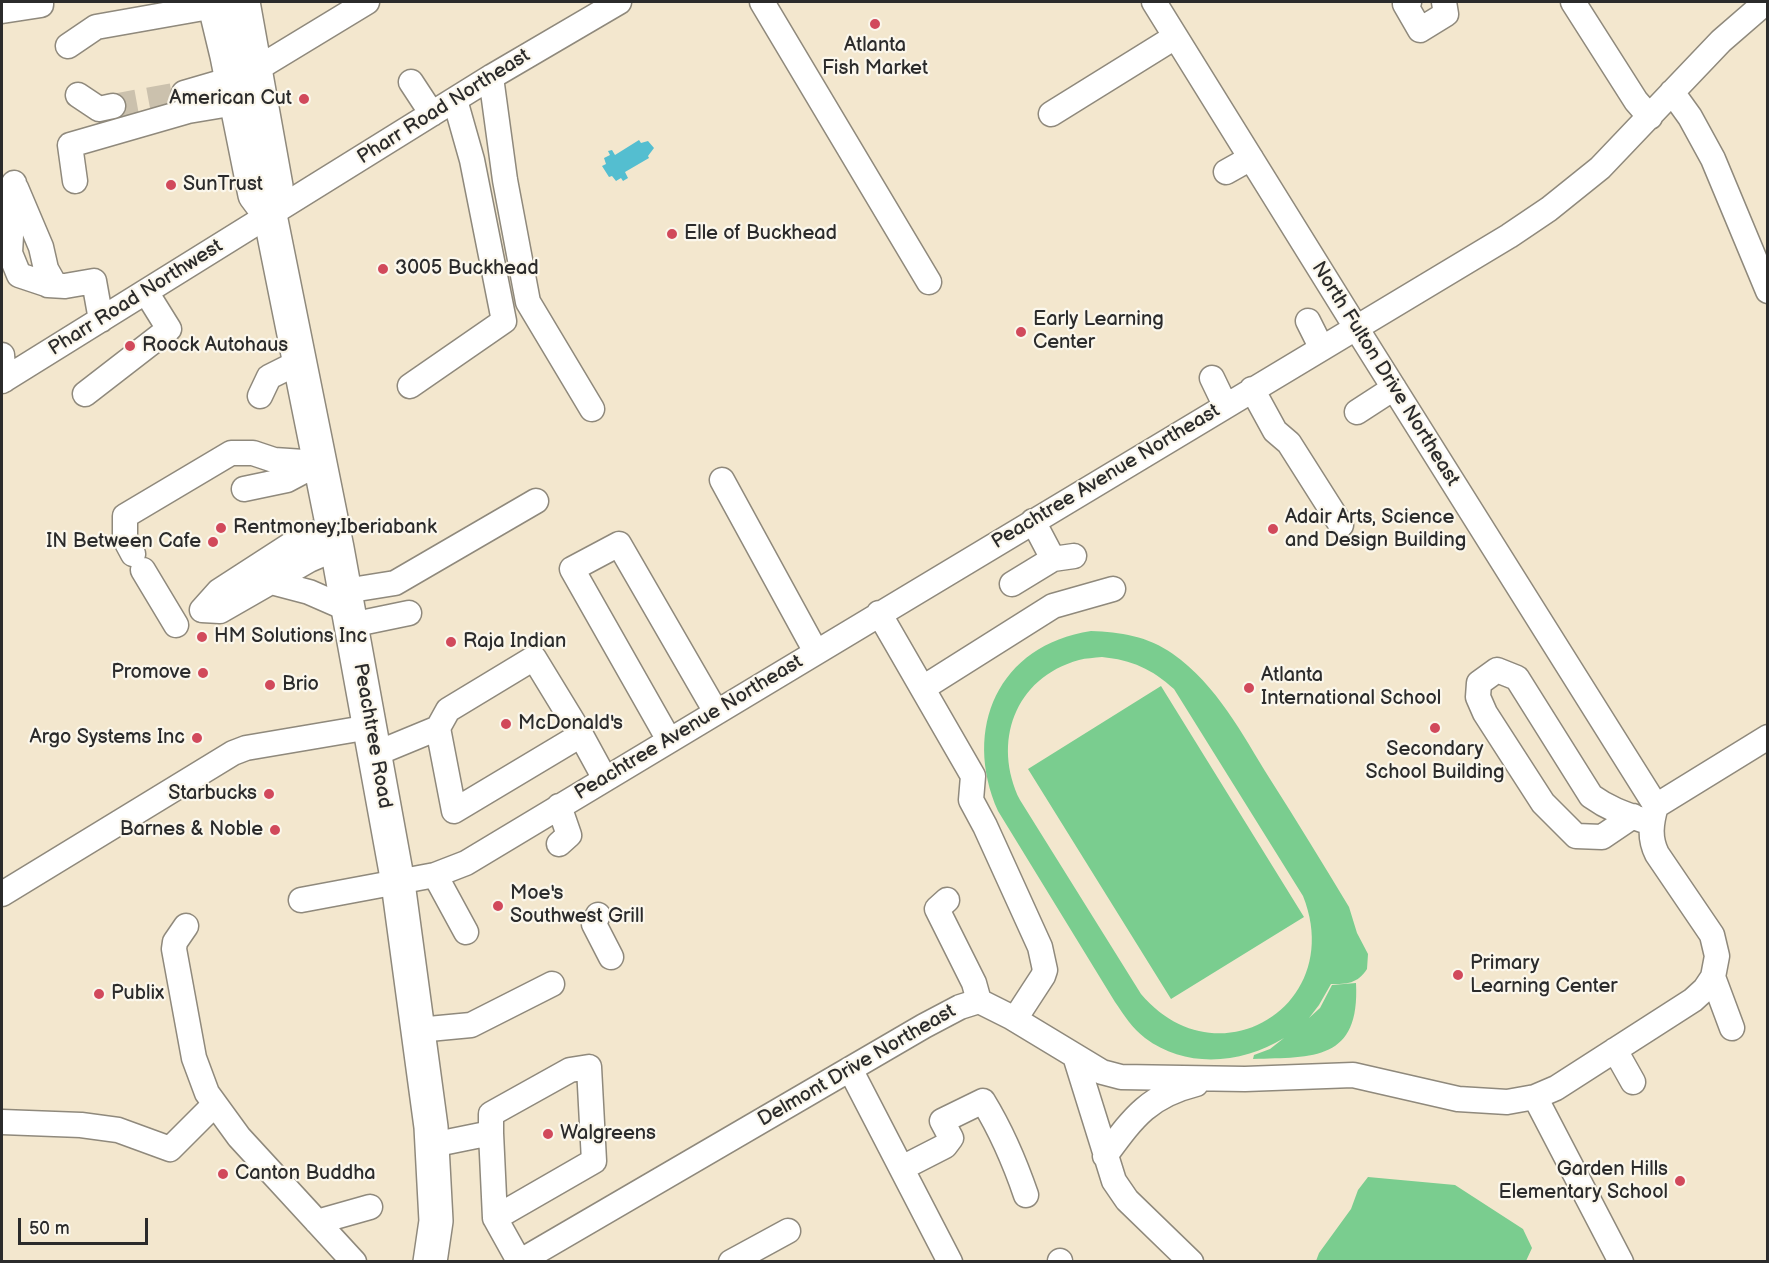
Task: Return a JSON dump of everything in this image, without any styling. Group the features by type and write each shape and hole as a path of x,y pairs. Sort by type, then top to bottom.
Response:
{"highway":[{"path":"224,3 241,84 276,186 270,215"},
{"name":"Peachtree Road","path":"270,215 335,538 398,883 432,1145 436,1221 430,1262"}],"street":[{"path":"2,11 41,5 41,2"},
{"path":"75,181 70,145 188,111 241,84 367,2"},
{"name":"Pharr Road Northeast","path":"270,215 491,77 619,2"},
{"path":"762,2 929,282"},
{"name":"North Fulton Drive Northeast","path":"1154,2 1176,37 1212,113 1251,158 1394,388 1647,815"},
{"path":"1409,2 1405,4 1420,30 1446,14 1444,2"},
{"path":"1573,2 1636,101 1650,117"},
{"name":"Peachtree Avenue Northeast","path":"301,900 435,875 466,862 1509,236 1549,209 1600,168 1721,41 1766,2"},
{"path":"68,46 96,27 224,3"},
{"path":"1051,114 1176,37"},
{"path":"491,77 505,180 528,302 592,409"},
{"path":"411,82 432,114"},
{"path":"184,93 241,84"},
{"path":"1672,92 1690,117 1713,159 1767,291"},
{"path":"78,95 99,109 113,106"},
{"path":"410,386 504,321 472,160 455,99"},
{"path":"1226,172 1251,158"},
{"path":"43,275 14,183 26,273 43,275 65,286 94,281 101,320"},
{"name":"Pharr Road Northwest","path":"6,384 101,320 270,215"},
{"path":"84,394 169,329 146,292"},
{"path":"1308,321 1321,347"},
{"path":"2,355 6,384"},
{"path":"260,396 269,377 299,362"},
{"path":"1212,378 1226,405"},
{"path":"1358,412 1394,388"},
{"path":"1252,389 1275,431 1289,443 1341,525"},
{"path":"176,626 134,563 125,516 231,453 253,453 274,460 319,463"},
{"path":"274,460 255,474 244,489 287,480 319,463"},
{"path":"722,480 816,652"},
{"path":"348,608 536,501"},
{"path":"1012,584 1063,557 1033,521"},
{"path":"304,536 335,538 271,582 220,611 202,610 219,591 304,536"},
{"path":"669,740 573,569 620,544 716,712"},
{"path":"271,582 309,592 348,608 409,613"},
{"path":"922,688 1053,606 1113,589"},
{"path":"879,614 973,776 971,800 1042,953 1045,970 1043,976 1015,1019"},
{"path":"581,735 454,811 438,728 448,710 534,658 581,735 604,779"},
{"path":"1647,815 1609,809 1592,796 1517,678 1497,670 1479,684 1478,698 1485,713 1543,803 1576,836 1602,837 1647,815 1767,737"},
{"path":"2,894 233,753 246,748 373,741 438,728"},
{"path":"373,741 443,755"},
{"path":"559,806 569,835 559,844"},
{"path":"1647,815 1652,843 1657,854 1712,935 1717,956 1713,977 1732,1028"},
{"path":"435,875 466,932"},
{"path":"946,900 937,909 974,983 979,1001"},
{"path":"598,915 594,924 611,957"},
{"path":"186,926 175,942 174,949 194,1059 202,1083 214,1105 239,1137 354,1262"},
{"name":"Delmont Drive Northeast","path":"522,1261 960,1006 979,1001 1015,1019 1102,1072 1121,1077 1245,1079 1353,1075 1458,1099 1506,1102 1535,1097 1556,1088 1693,1000 1705,989 1713,977"},
{"path":"418,1029 471,1025 552,984"},
{"path":"1614,1050 1633,1082"},
{"path":"1075,1056 1114,1180 1127,1200 1191,1262"},
{"path":"495,1218 594,1161 589,1066 570,1070 491,1114 495,1218 522,1261"},
{"path":"850,1069 950,1262"},
{"name":"Delmont Drive Northeast","path":"1105,1156 1131,1121 1151,1103 1176,1089 1212,1079"},
{"path":"1535,1097 1621,1262"},
{"path":"902,1168 945,1146 951,1138 942,1121 983,1101 1014,1159 1026,1195"},
{"path":"2,1122 81,1125 118,1131 170,1149 214,1105"},
{"path":"432,1145 491,1133"},
{"path":"317,1222 370,1207"},
{"path":"731,1262 788,1231"}],"green space":[{"path":"1091,631 1113,632 1154,643 1189,666 1228,711 1349,907 1357,933 1368,954 1367,969 1363,974 1351,982 1331,984 1309,1018 1320,1008 1332,985 1356,983 1355,1009 1350,1028 1341,1041 1329,1050 1313,1055 1253,1059 1254,1055 1270,1049 1284,1038 1268,1047 1232,1058 1196,1058 1178,1055 1161,1048 1140,1034 1115,1002 998,811 988,780 984,750 987,722 996,696 1011,672 1032,654 1059,639","holes":["1113,658 1141,667 1158,676 1174,689 1303,896 1312,935 1307,970 1291,999 1267,1020 1237,1032 1205,1032 1172,1020 1141,994 1020,800 1012,778 1008,757 1009,735 1024,697 1038,681 1057,669 1082,659"]},
{"path":"1161,686 1304,917 1171,999 1028,769"},
{"path":"1368,1177 1455,1185 1523,1229 1532,1248 1526,1261 1316,1261 1319,1253 1351,1209 1358,1190"}],"water":[{"path":"639,140 641,143 648,141 654,148 649,158 625,172 628,178 623,181 621,178 616,181 612,176 609,177 602,166 606,164 604,158 610,155 608,151 612,150 615,155"}],"tunnel":[{"path":"113,106 184,93"}],"place":[{"name":"Atlanta Fish Market","path":"875,24"},
{"name":"American Cut","path":"304,99"},
{"name":"SunTrust","path":"171,185"},
{"name":"Elle of Buckhead","path":"672,234"},
{"name":"3005 Buckhead","path":"383,269"},
{"name":"Early Learning Center","path":"1021,332"},
{"name":"Roock Autohaus","path":"130,346"},
{"name":"Rentmoney;Iberiabank","path":"221,528"},
{"name":"Adair Arts, Science and Design Building","path":"1273,529"},
{"name":"IN Between Cafe","path":"213,542"},
{"name":"HM Solutions Inc","path":"202,637"},
{"name":"Raja Indian","path":"451,642"},
{"name":"Promove","path":"203,673"},
{"name":"Brio","path":"270,685"},
{"name":"Atlanta International School","path":"1249,688"},
{"name":"McDonald's","path":"506,724"},
{"name":"Secondary School Building","path":"1435,728"},
{"name":"Argo Systems Inc","path":"197,738"},
{"name":"Starbucks","path":"269,794"},
{"name":"Barnes & Noble","path":"275,830"},
{"name":"Moe's Southwest Grill","path":"498,906"},
{"name":"Primary Learning Center","path":"1458,975"},
{"name":"Publix","path":"99,994"},
{"name":"Walgreens","path":"548,1134"},
{"name":"Canton Buddha","path":"223,1174"},
{"name":"Garden Hills Elementary School","path":"1680,1181"}]}
